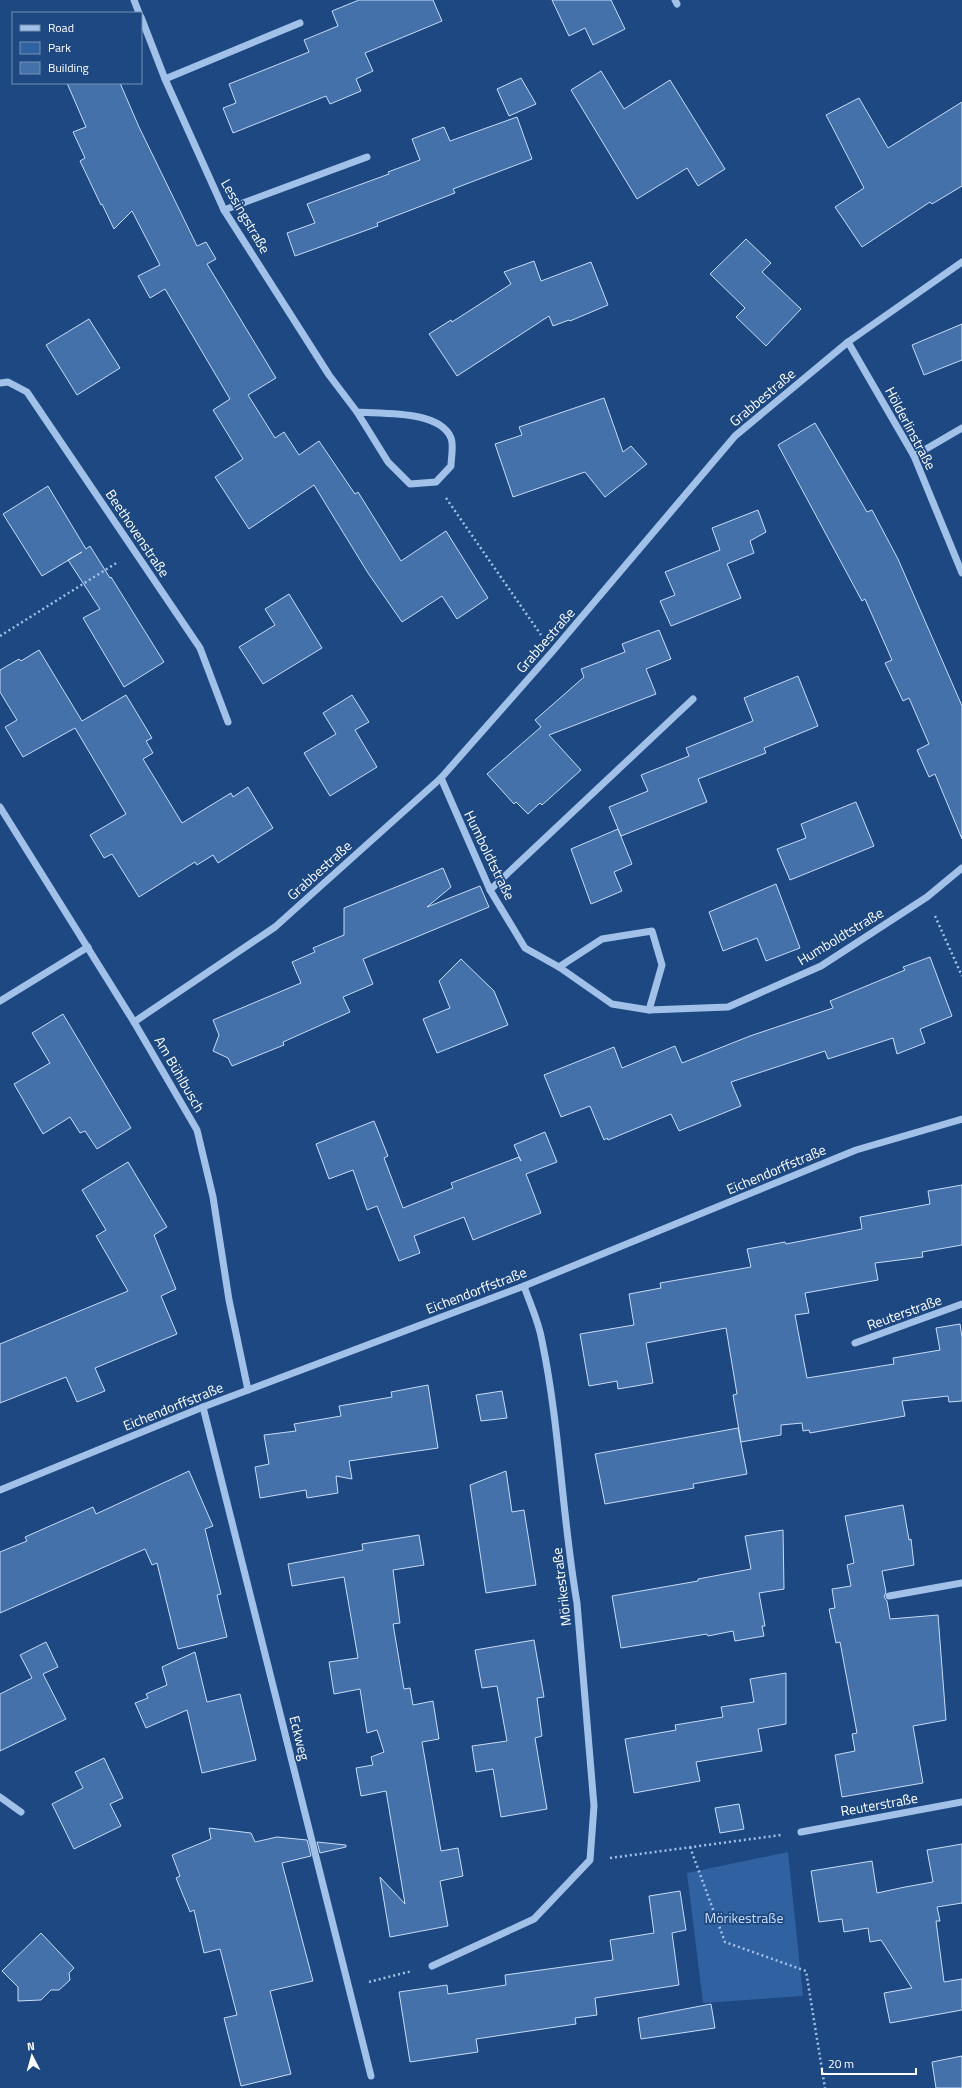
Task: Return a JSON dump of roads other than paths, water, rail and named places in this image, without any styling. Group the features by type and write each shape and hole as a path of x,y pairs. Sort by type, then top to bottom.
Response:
{"street":[{"path":"134,0 140,12"},
{"name":"Lessingstraße","path":"142,20 165,79 224,210 329,375 357,412 388,462 410,484 436,482 452,466 451,438 439,423 422,417 357,412"},
{"path":"165,79 300,23"},
{"path":"224,210 367,157"},
{"name":"Grabbestraße","path":"134,1022 275,927 441,778 552,652 735,436 848,342 962,262"},
{"name":"Hölderlinstraße","path":"848,342 914,456 959,559 962,574"},
{"name":"Beethovenstraße","path":"0,383 8,382 27,392 200,648 228,722"},
{"path":"914,456 962,428"},
{"path":"490,890 693,699"},
{"name":"Humboldtstraße","path":"441,778 490,890 525,948 559,967 612,1004 649,1010 728,1007 821,966 927,897 962,868"},
{"name":"Am Bühlbusch","path":"0,806 134,1022 197,1130 213,1197 229,1300 248,1390"},
{"path":"559,967 602,939 652,931 662,965 649,1010"},
{"path":"0,1001 88,947"},
{"name":"Eichendorffstraße","path":"0,1490 204,1407 524,1286 856,1150 962,1119"},
{"name":"Mörikestraße","path":"432,1966 534,1919 590,1860 594,1806 577,1603 572,1577 557,1434 542,1339 524,1286"},
{"name":"Reuterstraße","path":"855,1343 962,1304"},
{"name":"Eckweg","path":"204,1407 371,2076"},
{"path":"889,1596 962,1583"},
{"path":"0,1797 21,1812"},
{"name":"Reuterstraße","path":"801,1832 962,1802"}]}
